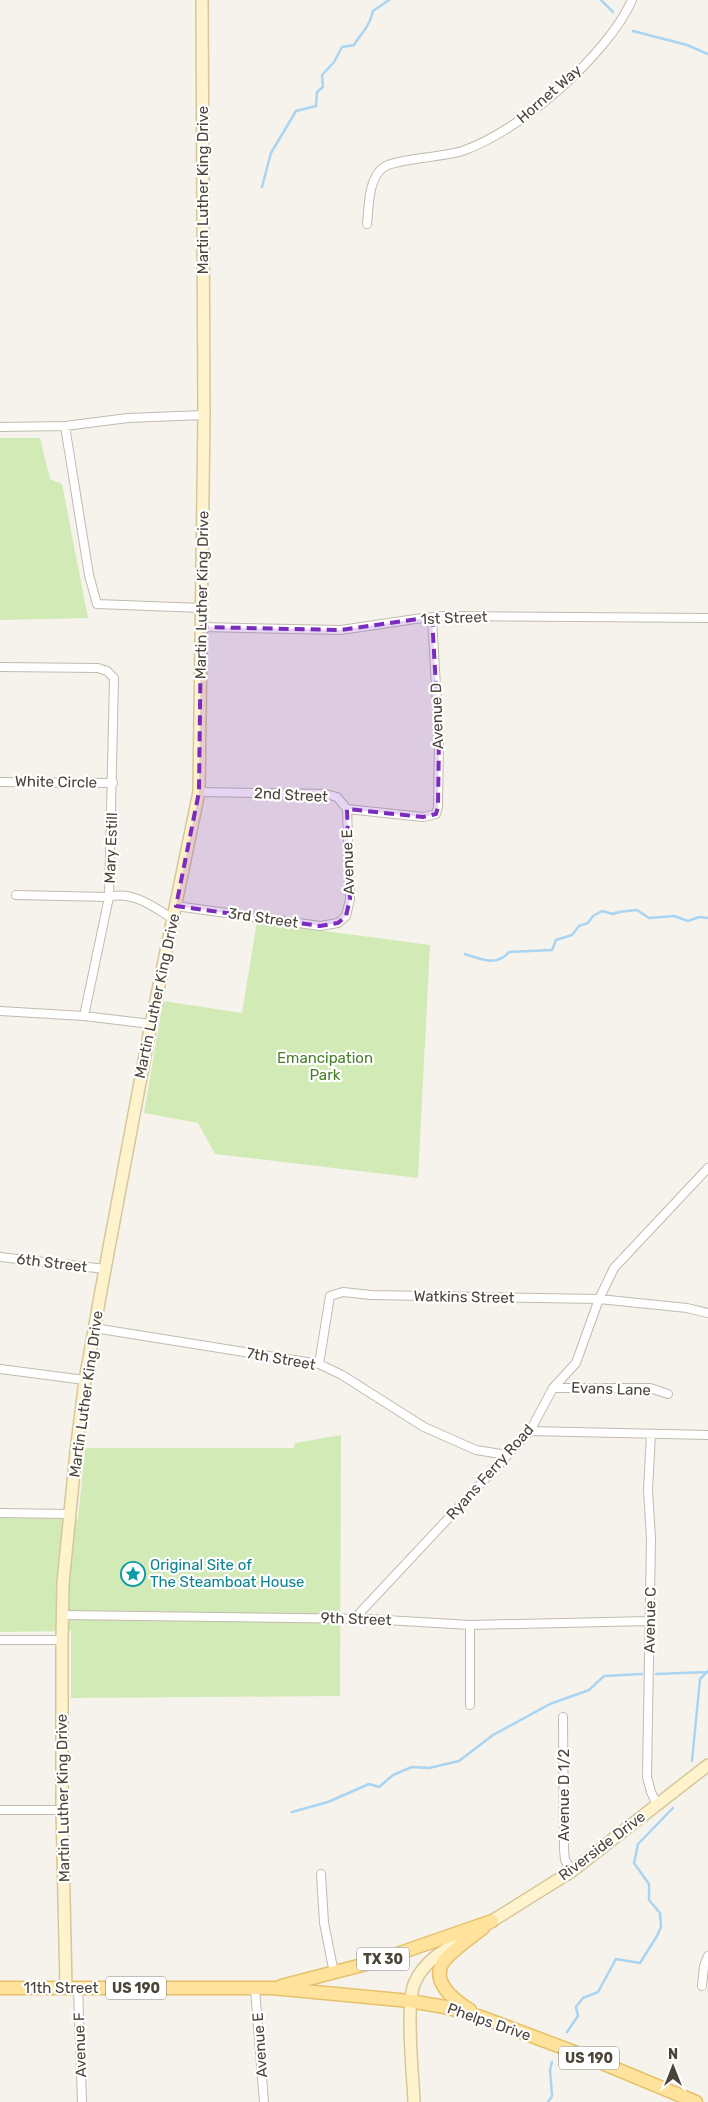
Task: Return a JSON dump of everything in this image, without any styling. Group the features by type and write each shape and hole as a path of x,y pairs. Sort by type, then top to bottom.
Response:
{"main road":[{"name":"TX 30","path":"272,1988 374,1962 492,1921"},
{"path":"481,2017 459,2003 442,1986 439,1974 443,1961 492,1921"},
{"name":"11th Street","path":"0,1988 272,1988"},
{"name":"Phelps Drive","path":"272,1988 410,2001 445,2007 481,2017 585,2056 696,2102"}],"street":[{"name":"Martin Luther King Drive","path":"72,1988 62,1810 62,1615 69,1514 85,1380 104,1269 151,1024 199,792 204,415 202,0"},
{"name":"Hornet Way","path":"368,224 371,189 376,175 384,167 395,162 436,157 462,151 489,140 514,126 537,109 589,60 617,28 632,0"},
{"path":"0,427 65,426 128,418 204,415"},
{"path":"65,426 89,575 97,604 202,608"},
{"name":"1st Street","path":"202,627 341,630 432,617 708,618"},
{"name":"Avenue D","path":"432,617 439,739 438,807 436,814"},
{"name":"Mary Estill","path":"0,667 98,668 107,671 114,678 110,897 84,1016"},
{"name":"White Circle","path":"0,782 113,783"},
{"name":"2nd Street","path":"199,792 326,794 337,797 344,803 347,809 423,818 436,814"},
{"name":"Avenue E","path":"346,916 350,899 347,809"},
{"path":"16,895 110,897 118,894 145,901 173,919"},
{"name":"3rd Street","path":"176,906 320,926 338,924 346,916"},
{"path":"0,1012 84,1016 151,1024"},
{"name":"Ryans Ferry Road","path":"354,1618 530,1432 554,1388 576,1363 599,1299 614,1268 708,1168"},
{"name":"6th Street","path":"0,1257 104,1269"},
{"name":"Watkins Street","path":"319,1364 330,1296 343,1292 371,1295 599,1299 687,1308 708,1314"},
{"name":"7th Street","path":"94,1328 319,1364 342,1375 424,1427 476,1450 508,1455"},
{"path":"0,1368 85,1380"},
{"name":"Evans Lane","path":"554,1388 650,1388 668,1394"},
{"path":"530,1432 708,1435"},
{"name":"Avenue C","path":"651,1434 648,1490 651,1538 647,1778 650,1792 657,1805"},
{"path":"0,1513 69,1514"},
{"name":"9th Street","path":"62,1615 354,1618 470,1625 650,1621"},
{"path":"470,1625 470,1705"},
{"path":"0,1640 62,1640"},
{"name":"Avenue D 1/2","path":"563,1717 564,1849 565,1860 572,1871"},
{"name":"Riverside Drive","path":"492,1921 572,1871 708,1766"},
{"path":"0,1810 62,1810"},
{"path":"321,1874 324,1923 334,1973"},
{"name":"TX 30","path":"410,2001 414,1983 436,1954 492,1921"},
{"path":"702,1986 704,1966 708,1956"},
{"name":"Avenue F","path":"72,1988 82,2102"},
{"name":"Avenue E","path":"255,1988 264,2102"},
{"path":"410,2001 414,2102"}],"highlighted area":[{"path":"432,617 439,739 438,807 436,814 423,817 347,809 350,899 346,916 338,923 320,926 176,906 199,792 201,627 341,630"}],"green space":[{"path":"0,438 40,438 50,479 62,484 88,618 0,620"},
{"name":"Emancipation Park","path":"257,922 430,945 418,1178 215,1154 198,1123 144,1113 163,1001 242,1013"},
{"path":"341,1435 340,1696 71,1698 71,1631 0,1632 0,1518 78,1519 85,1448 294,1448 295,1443"}],"waterway":[{"path":"262,187 271,153 296,111 316,106 317,92 323,87 322,75 334,62 342,47 354,45 368,25 373,11 389,0"},
{"path":"601,0 613,12"},
{"path":"633,31 687,45 708,54"},
{"path":"465,954 482,960 494,961 504,957 509,952 552,950 556,940 572,935 579,926 588,923 593,916 602,911 613,914 637,910 649,918 674,916 688,921 699,917 708,918"},
{"path":"692,1761 700,1679 708,1671"},
{"path":"656,1674 707,1672"},
{"path":"292,1812 328,1802 369,1784 379,1787 393,1775 412,1767 429,1768 459,1761 493,1735 550,1704 589,1690 604,1676 642,1674"},
{"path":"567,2032 578,2016 576,2007 583,1998 598,1992 616,1959 640,1963 657,1936 661,1927 660,1913 649,1900 649,1884 634,1863 638,1844 673,1808"},
{"path":"548,2102 552,2096 550,2070 552,2062"}],"place":[{"name":"Original Site of The Steamboat House","path":"133,1574"}]}
